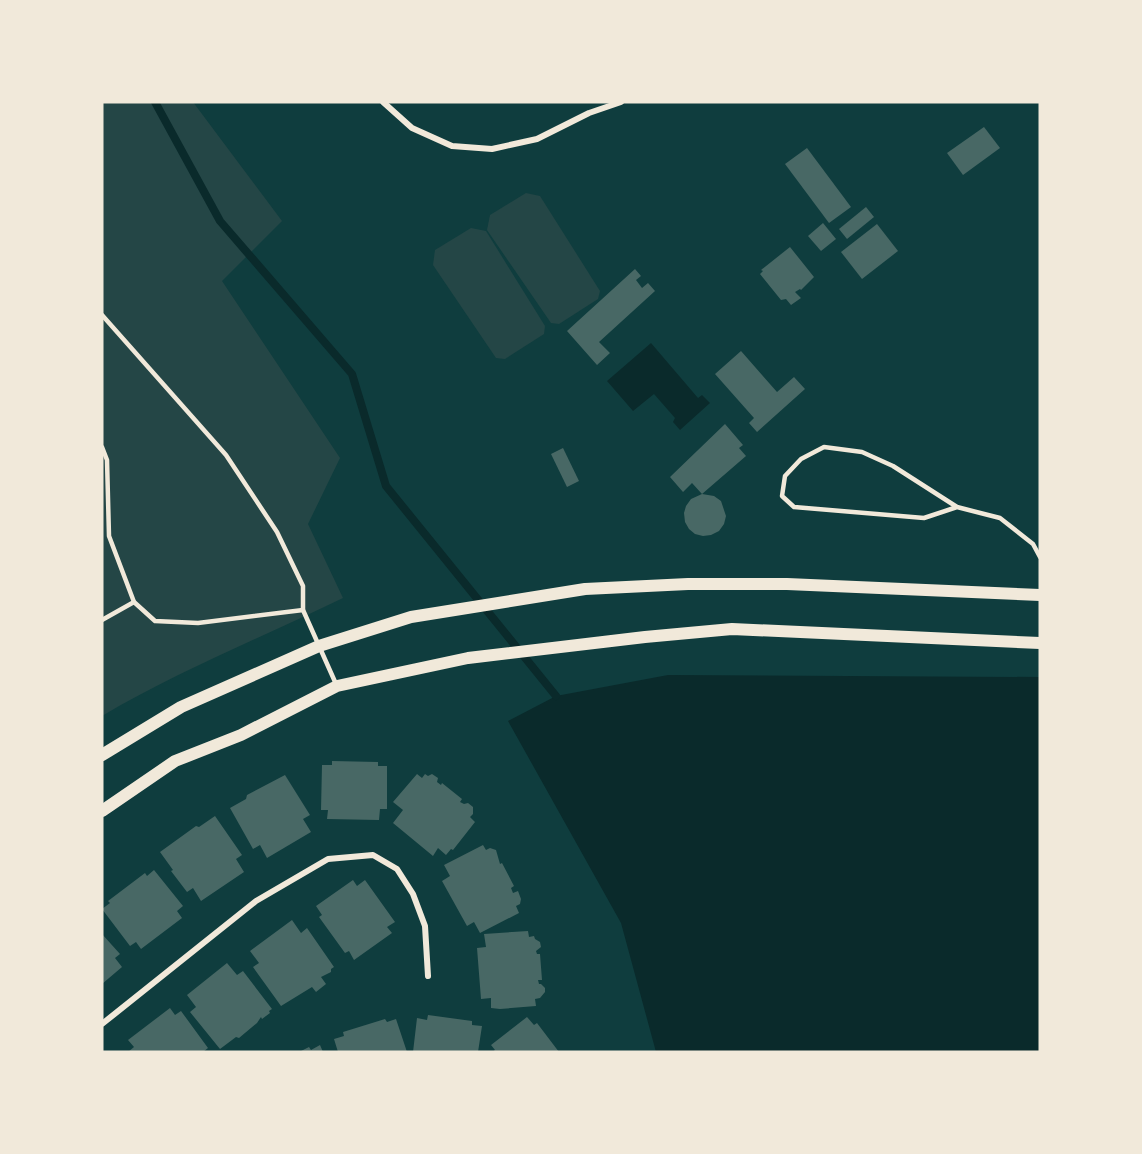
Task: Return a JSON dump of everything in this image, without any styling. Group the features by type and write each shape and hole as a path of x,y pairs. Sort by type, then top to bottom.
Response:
{"main road":[{"path":"102,755 181,707 319,646 411,617 585,589 688,584 787,584 1040,595"},
{"path":"102,811 175,762 241,735 337,686 468,658 732,629 1040,643"}],"street":[{"path":"383,102 412,128 452,146 492,149 537,139 589,113 621,102"},
{"path":"102,1024 256,901 328,859 373,855 397,869 414,894 425,926 428,976"}],"lane":[{"path":"102,315 232,465 277,532 303,586 303,610 337,686"},
{"path":"102,447 107,460 109,536 134,602 155,621 198,623 303,610"},
{"path":"957,507 924,518 794,507 782,496 785,476 801,459 824,447 862,452 892,466 957,507 1000,518 1033,544 1040,557"},
{"path":"102,539 109,536"},
{"path":"102,620 134,602"}],"shaded area":[{"path":"102,102 193,102 282,221 222,281 340,458 308,524 343,598 191,669 102,716"},
{"path":"526,193 540,196 600,291 598,299 559,324 551,323 487,230 490,215"},
{"path":"471,228 486,231 545,326 544,334 505,359 496,358 433,265 435,250"},
{"path":"651,343 698,398 702,395 710,403 680,430 673,422 675,418 654,394 633,411 607,381"},
{"path":"668,675 1040,677 1040,1052 656,1052 621,923 508,721 556,696"}],"building":[{"path":"984,127 1000,148 963,175 947,153"},
{"path":"807,148 851,207 829,223 785,164"},
{"path":"866,207 874,217 847,239 839,229"},
{"path":"823,223 836,239 821,251 808,236"},
{"path":"877,224 898,251 862,279 841,252"},
{"path":"790,247 814,277 801,290 795,292 801,298 791,305 786,299 781,300 760,274 763,271 761,270"},
{"path":"635,269 641,276 636,280 642,288 648,283 655,291 599,342 610,353 597,365 567,331"},
{"path":"741,351 777,392 794,377 805,389 757,432 749,423 754,418 715,374"},
{"path":"725,424 743,445 739,448 746,456 702,494 692,483 683,492 670,477"},
{"path":"563,448 579,481 567,487 551,454"},
{"path":"702,494 714,496 721,501 726,516 719,531 703,536 689,529 684,513 691,499"},
{"path":"332,761 378,762 378,766 387,766 387,809 380,809 379,820 327,819 328,810 321,810 322,765 332,765"},
{"path":"417,774 422,778 425,774 428,776 432,774 438,778 437,782 441,785 442,783 462,799 460,802 468,803 473,807 473,814 470,817 475,822 453,850 451,849 446,855 438,848 433,856 393,823 403,810 393,802"},
{"path":"285,775 310,815 303,819 311,832 267,858 260,845 253,849 230,808 246,799 247,795"},
{"path":"215,816 242,855 236,859 244,872 201,901 193,888 187,892 160,852 196,826 199,827"},
{"path":"483,845 486,850 490,848 496,850 500,864 502,863 514,886 511,888 513,893 518,891 521,899 520,904 516,906 519,913 480,933 474,922 467,926 442,881 450,876 444,865"},
{"path":"154,870 183,906 177,911 182,918 141,949 136,942 130,946 102,909 110,903 108,901 145,873 147,876"},
{"path":"353,880 357,886 365,880 395,922 387,927 392,933 354,960 349,951 345,953 319,917 322,915 316,906"},
{"path":"292,920 301,933 307,928 334,967 331,972 321,977 326,984 316,992 312,987 281,1006 253,967 259,963 250,951"},
{"path":"528,931 529,937 534,936 540,942 541,947 536,951 540,954 542,980 538,980 539,984 545,988 545,992 540,998 535,999 536,1006 491,1008 491,998 481,999 477,948 486,947 484,934"},
{"path":"102,934 120,954 115,958 122,967 102,984"},
{"path":"227,963 237,975 243,971 272,1009 239,1038 236,1037 220,1049 190,1012 196,1007 187,995"},
{"path":"170,1008 175,1015 181,1011 208,1048 203,1052 128,1052 134,1047 128,1040"},
{"path":"428,1015 472,1021 472,1025 482,1026 478,1052 413,1052 417,1018 427,1020"},
{"path":"527,1017 534,1025 537,1023 559,1052 492,1052 495,1050 491,1045"},
{"path":"385,1019 387,1022 396,1019 407,1052 338,1052 334,1039 344,1036 343,1032"},
{"path":"320,1045 323,1052 299,1052 309,1047 311,1050"}],"waterway":[{"path":"155,102 220,221 352,374 386,486 556,696"}]}
